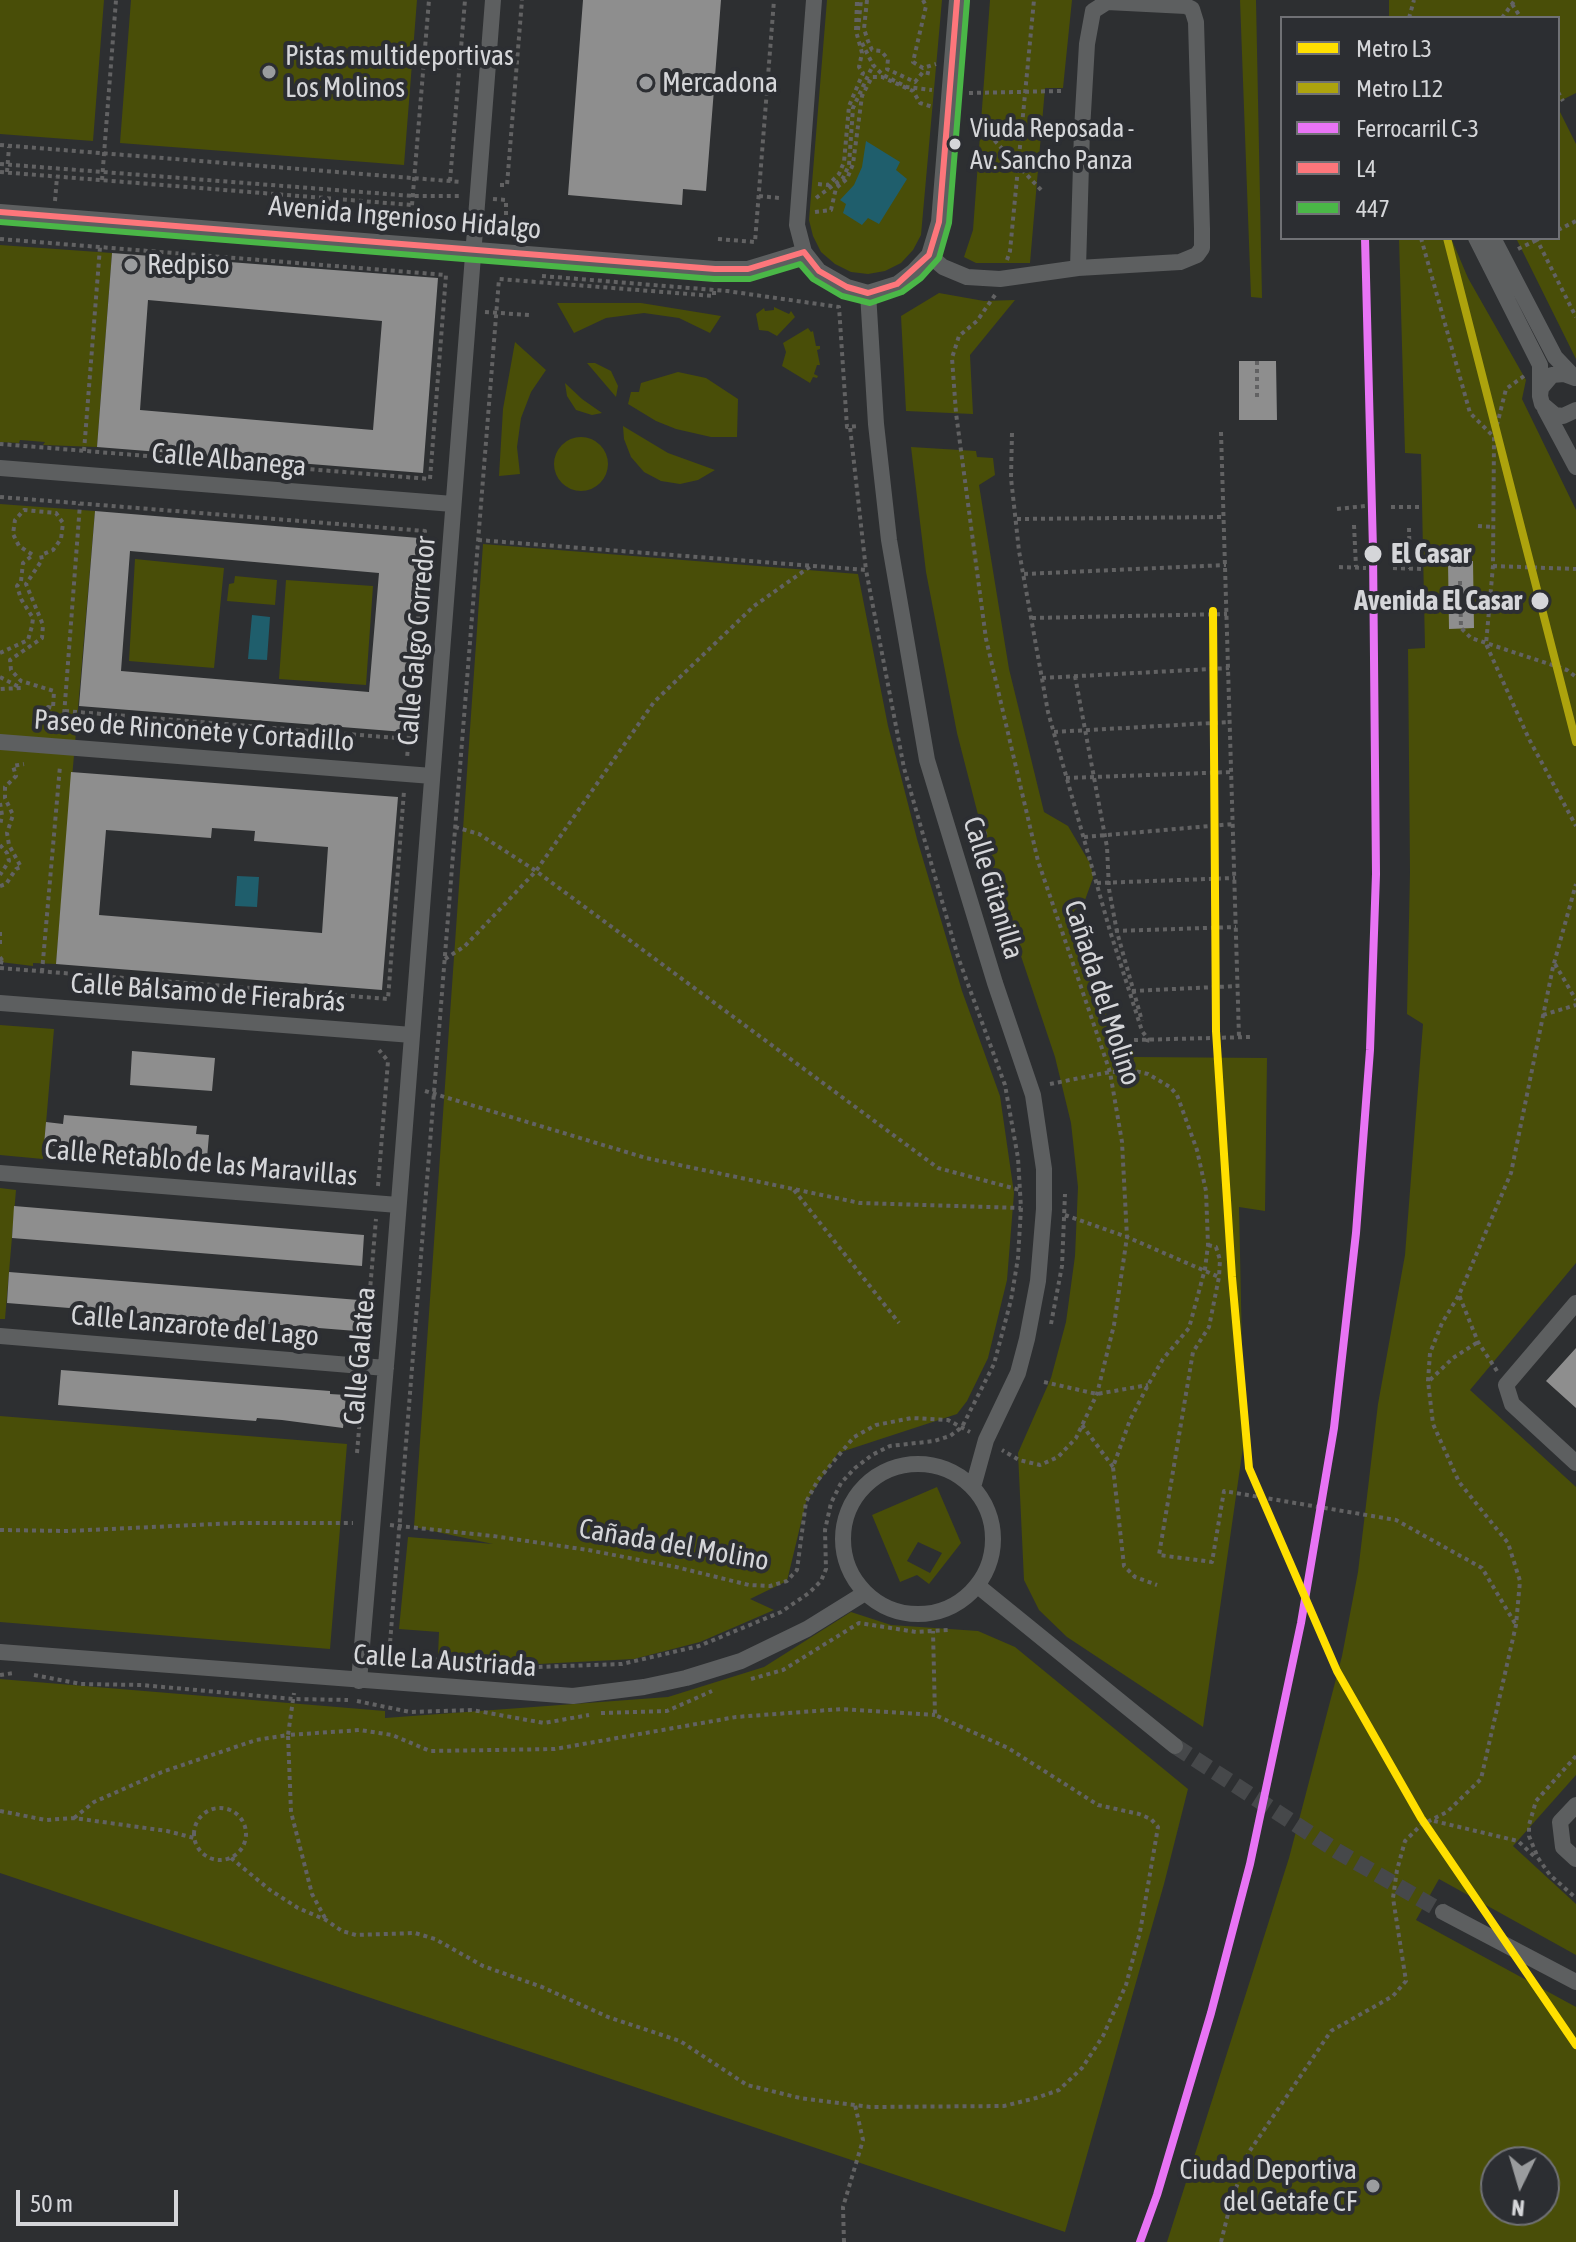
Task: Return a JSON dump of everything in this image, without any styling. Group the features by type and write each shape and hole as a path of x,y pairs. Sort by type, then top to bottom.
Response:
{"street":[{"name":"Calle Galgo Corredor","path":"412,1035 493,0"},
{"path":"814,0 805,200 797,225 804,252 819,271 847,287 868,293 897,284 929,255 939,222 942,91 957,0"},
{"path":"929,255 943,267 967,277 1000,279 1078,268 1180,262 1197,255 1202,248 1196,22 1192,9 1186,6 1107,2 1093,11 1087,44 1078,268"},
{"name":"Avenida Ingenioso Hidalgo","path":"0,212 715,269 748,269 804,252"},
{"path":"1477,240 1540,365 1541,400 1576,467"},
{"path":"1494,240 1555,357 1576,379"},
{"name":"Calle Gitanilla","path":"868,293 876,424 889,540 927,760 995,983 1033,1095 1044,1169 1038,1281 1027,1339 1018,1373 986,1440 973,1487"},
{"path":"1576,379 1564,374 1552,375 1541,388 1541,400 1555,415 1563,416 1576,410"},
{"name":"Calle Albanega","path":"0,468 453,504"},
{"name":"Paseo de Rinconete y Cortadillo","path":"0,742 432,776"},
{"name":"Calle Bálsamo de Fierabrás","path":"0,1003 412,1035"},
{"name":"Calle Galatea","path":"359,1681 412,1035"},
{"name":"Calle Retablo de las Maravillas","path":"0,1173 398,1205"},
{"path":"1576,1303 1506,1385 1512,1404 1576,1463"},
{"name":"Calle Lanzarote del Lago","path":"0,1336 386,1368"},
{"path":"905,1464 932,1464 952,1471 973,1487 989,1513 994,1539 988,1569 978,1586 953,1606 927,1614 887,1608 865,1593 845,1562 842,1534 848,1508 867,1482 889,1468 905,1464"},
{"path":"978,1586 1175,1746"},
{"name":"Calle La Austriada","path":"0,1652 573,1696 644,1687 741,1661 807,1629 865,1593"},
{"path":"1576,1805 1560,1822 1563,1847 1576,1859"},
{"path":"1443,1912 1576,1982"}],"path":[{"path":"102,180 116,0"},
{"path":"407,271 429,0"},
{"path":"450,181 465,0"},
{"path":"500,185 507,185 522,0"},
{"path":"718,239 755,242 774,0"},
{"path":"805,200 814,184 828,185 839,174 844,162 849,106 863,73 859,67 862,53 856,31 861,0"},
{"path":"805,200 811,211 831,210 836,188 847,179 853,164 862,96 872,77 882,77 913,91 920,103 928,107 934,107 942,91 936,75 923,72 915,82 887,69 888,59 881,51 872,50 864,29 861,0"},
{"path":"861,0 858,30 863,47 873,65 883,75 900,84 942,91 1062,91"},
{"path":"923,0 926,6 913,62 923,68 937,64"},
{"name":"Cañada del Molino","path":"0,1530 67,1531 237,1523 372,1524 588,1550 749,1585 770,1586 787,1581 797,1570 806,1502 825,1471 854,1437 876,1425 912,1418 948,1420 1019,1460 1040,1465 1058,1457 1076,1438 1097,1394 1114,1325 1127,1237 1122,1142 1110,1072 1035,850 986,639 956,413 952,358 959,336 977,321 993,301 1010,251 1034,0"},
{"path":"759,196 805,200 834,187 843,178 849,165 853,108 873,65"},
{"path":"1560,96 1563,101"},
{"path":"978,123 1042,191"},
{"path":"0,145 450,181 506,200 506,218 511,224 528,226 524,275 533,278"},
{"path":"7,172 9,146"},
{"path":"0,164 413,196 480,191"},
{"path":"0,172 412,205"},
{"path":"0,239 446,275 430,479 0,444"},
{"path":"1422,240 1470,413 1494,437"},
{"path":"1537,240 1576,317"},
{"path":"84,451 100,247"},
{"path":"533,278 714,291 839,307 847,427 850,427 866,570 904,768 958,957 1005,1085 1021,1190 1018,1258 1011,1300 994,1364 962,1427 950,1436 934,1441 890,1446 872,1455 841,1483 831,1503 825,1530 826,1569 821,1581 809,1593 781,1612 699,1646 622,1664 536,1667 389,1656 499,279 533,278"},
{"path":"484,312 529,315"},
{"path":"1257,361 1257,400"},
{"path":"1540,365 1506,389 1494,437 1493,566 1486,644 1529,739 1576,826"},
{"path":"850,427 876,424"},
{"path":"1221,432 1239,1037"},
{"path":"1012,433 1011,478 1024,574 1054,732 1142,1031 1148,1041"},
{"path":"1337,509 1365,506"},
{"path":"1391,507 1422,507"},
{"path":"0,653 28,640 33,618 17,586 21,581 23,563 33,555 19,546 13,534 15,520 24,510 56,513 63,523 61,539 53,550 41,555 42,560 26,584 43,625 42,638 10,660 11,670 21,681 54,691 53,708 48,707 53,722 47,746 39,757 13,766 16,776 5,787 5,798 13,815 7,833 9,845 21,867 16,869 6,884 0,886"},
{"path":"1017,519 1224,517"},
{"path":"1354,525 1356,567"},
{"path":"1478,526 1493,527"},
{"path":"1409,528 1410,569"},
{"path":"478,540 866,570"},
{"path":"1024,574 1226,565"},
{"path":"445,959 465,946 536,871 654,702 754,606 811,566"},
{"path":"1493,566 1576,569"},
{"path":"1339,567 1366,568"},
{"path":"1393,568 1424,569"},
{"path":"1460,581 1461,628 1471,638 1567,670 1576,677"},
{"path":"1032,618 1227,614"},
{"path":"1042,678 1229,668"},
{"path":"1075,676 1105,835 1113,931"},
{"path":"0,677 21,688 0,689"},
{"path":"65,711 409,739"},
{"path":"1054,732 1230,722"},
{"path":"1066,778 1232,772"},
{"path":"0,803 0,826"},
{"path":"963,817 967,832 985,833 991,862 986,865"},
{"path":"1084,837 1233,824"},
{"path":"455,827 479,834 536,871 938,1168 1021,1190"},
{"path":"0,845 9,861 0,875"},
{"path":"1097,883 1235,878"},
{"path":"1221,2242 1249,2152 1331,2031 1393,1996 1406,1981 1393,1898 1405,1841 1421,1825 1447,1812 1481,1779 1516,1625 1520,1581 1508,1543 1459,1482 1433,1424 1428,1381 1430,1353 1442,1323 1459,1295 1511,1173 1554,963 1576,884"},
{"path":"1113,931 1236,927"},
{"path":"0,932 0,947"},
{"path":"1543,1015 1576,1003 1554,963"},
{"path":"1131,991 1238,986"},
{"path":"1134,1040 1250,1037"},
{"path":"1050,1084 1110,1072 1135,1071 1148,1074 1170,1087 1185,1112 1206,1191 1208,1245 1205,1269 1189,1328 1163,1359 1148,1385 1130,1420 1113,1467 1124,1566 1135,1577 1157,1585"},
{"path":"434,1092 646,1158 860,1203 1044,1209 1127,1237 1219,1277"},
{"path":"793,1189 899,1323"},
{"path":"1208,1245 1216,1247 1220,1260 1219,1277 1209,1327 1193,1352 1159,1555 1212,1562 1224,1491 1396,1520 1482,1568 1516,1625"},
{"path":"1459,1295 1478,1342 1506,1385"},
{"path":"1428,1381 1453,1358 1478,1342"},
{"path":"1044,1382 1097,1394 1148,1385"},
{"path":"1082,1425 1113,1467"},
{"path":"859,1623 916,1632 949,1630"},
{"path":"933,1631 935,1715"},
{"path":"295,1676 288,1735 291,1812 312,1894 326,1920"},
{"path":"74,1818 94,1802 162,1772 256,1740 288,1735 360,1730 392,1735 430,1751 555,1749 736,1717 842,1709 935,1715 1008,1748 1098,1805 1151,1819 1158,1827 1140,1932 1126,1985 1103,2036 1082,2068 1059,2090 1004,2106 855,2105 800,2098 747,2085 680,2041 608,2017 542,1987 483,1966 435,1939 415,1933 356,1935 342,1931 289,1902 231,1858"},
{"path":"217,1808 235,1812 247,1835 239,1852 222,1860 206,1855 198,1848 194,1838 196,1823 209,1810 217,1808"},
{"path":"0,1811 46,1820 74,1818 167,1831 194,1838"},
{"path":"1432,1820 1518,1841 1544,1866"},
{"path":"844,2242 843,2207 863,2140 855,2105"}],"green space":[{"path":"0,0 104,0 93,141 0,134"},
{"name":"Pistas multideportivas Los Molinos","path":"131,0 417,0 404,165 120,143"},
{"path":"827,0 942,0 921,235 901,263 885,271 868,274 851,272 835,264 821,252 809,220"},
{"path":"990,0 1072,0 1063,88 1045,88 1030,263 976,263 964,257 973,230"},
{"path":"1240,0 1256,0 1262,298 1251,297"},
{"path":"1389,0 1576,0 1576,93 1560,101 1560,16 1389,16"},
{"path":"1560,112 1576,144 1576,359 1517,240 1560,240"},
{"path":"1399,240 1452,240 1468,278 1526,380 1522,399 1576,510 1576,1263 1470,1390 1576,1487 1576,1775 1513,1846 1576,1904 1576,1955 1439,1879 1416,1920 1576,2007 1576,2242 1167,2242 1289,1858 1342,1656 1358,1572 1378,1404 1405,1255 1423,1024 1407,1014 1410,872 1408,649 1425,648 1421,454 1405,453"},
{"path":"0,245 112,253 97,447 43,445 45,442 20,440 19,443 0,442"},
{"path":"939,293 984,301 1015,300 970,355 973,414 906,411 901,316"},
{"path":"557,303 641,303 721,316 710,333 679,318 644,313 606,318 574,333"},
{"path":"774,307 789,314 791,311 795,317 777,336 759,330 756,314 764,308 765,311 774,310"},
{"path":"808,328 813,331 816,346 820,346 817,350 820,365 817,365 814,374 818,376 813,377 810,383 782,366 786,352 783,343"},
{"path":"515,342 546,370 531,392 521,418 517,447 520,474 499,476 503,409"},
{"path":"587,363 595,363 611,371 618,386 616,397"},
{"path":"678,372 706,378 738,399 737,437 711,437 676,429 628,404 631,392 639,392 641,383"},
{"path":"565,383 602,413 592,415 576,410 567,396"},
{"path":"623,426 668,453 715,470 698,480 680,484 661,481 644,472 631,457"},
{"path":"581,437 600,445 608,464 600,483 581,491 562,483 554,464 562,445"},
{"path":"911,447 976,451 977,457 993,458 995,475 979,485 1009,669 1044,812 1068,826 1091,865 1093,878 1085,900 1074,911 1117,1048 1131,1046 1135,1057 1267,1058 1265,1211 1239,1207 1244,1440 1203,1727 1067,1637 1039,1610 1024,1580 1018,1453 1051,1378 1066,1322 1075,1256 1078,1187 1071,1123 1055,1057 993,873 957,733 926,572"},
{"path":"0,504 95,511 56,964 33,963 33,966 0,962"},
{"path":"483,544 858,574 888,726 917,839 962,991 1000,1096 1014,1193 1007,1280 988,1358 967,1401 957,1414 838,1453 806,1502 787,1581 750,1599 774,1610 700,1642 634,1659 539,1664 438,1656 439,1632 399,1629 408,1537 493,1544 414,1527"},
{"path":"135,559 224,568 214,668 129,661"},
{"path":"235,576 277,580 275,605 227,601 229,584 234,583"},
{"path":"286,580 373,586 366,685 279,679"},
{"path":"0,1025 54,1029 43,1159 0,1155"},
{"path":"0,1188 16,1190 5,1319 0,1319"},
{"path":"0,1416 347,1444 330,1649 0,1622"},
{"path":"937,1487 961,1543 929,1584 917,1575 900,1582 872,1515","holes":["918,1542 942,1553 930,1573 907,1561"]},
{"path":"851,1612 891,1625 978,1631 1015,1647 1188,1789 1065,2232 0,1873 0,1679 385,1711 385,1718 668,1697 764,1667"}],"water":[{"path":"866,141 900,162 896,170 907,179 879,224 868,218 862,225 843,213 846,204 840,200 854,185 862,167"},
{"path":"252,615 270,617 267,660 248,659"},
{"path":"237,876 259,877 257,907 235,906"}],"building":[{"name":"Mercadona","path":"583,0 721,0 706,191 683,189 682,205 568,195"},
{"path":"112,253 438,278 423,473 97,447","holes":["148,300 382,321 373,430 140,410"]},
{"path":"1239,361 1276,361 1277,420 1239,420"},
{"path":"95,511 419,538 404,732 79,706","holes":["130,551 379,573 369,692 121,671"]},
{"path":"1448,561 1473,561 1474,628 1449,629"},
{"path":"71,772 398,797 382,990 56,964","holes":["212,828 255,831 254,841 328,847 322,933 99,915 106,830 211,838"]},
{"path":"132,1051 215,1058 212,1091 130,1085"},
{"path":"64,1115 197,1126 196,1134 209,1135 207,1158 44,1145 46,1122 63,1124"},
{"path":"14,1206 364,1235 362,1266 12,1238"},
{"path":"9,1272 359,1300 356,1331 7,1303"},
{"path":"1576,1348 1576,1408 1546,1381"},
{"path":"61,1370 330,1391 330,1394 346,1395 343,1428 282,1420 257,1418 256,1421 58,1405"}],"tunnel":[{"path":"1175,1746 1337,1851 1443,1912"}],"metro line":[{"name":"L12","path":"1448,240 1576,742"},
{"name":"L3","path":"1213,611 1216,1031 1232,1277 1249,1468 1337,1671 1421,1818 1576,2045"}],"rail line":[{"name":"C-3","path":"1140,2242 1211,2013 1250,1864 1301,1623 1334,1428 1356,1233 1370,1050 1376,874 1373,550 1365,240"}],"transit line":[{"name":"L4","path":"0,212 715,269 748,269 804,252 819,271 847,287 868,293 897,284 929,255 939,222 957,0"},
{"name":"447","path":"0,222 714,279 750,279 800,264 813,279 842,296 870,303 902,292 921,278 939,258 949,223 967,1"}],"place":[{"name":"Pistas multideportivas Los Molinos","path":"269,72"},
{"name":"Mercadona","path":"646,83"},
{"name":"Viuda Reposada - Av. Sancho Panza","path":"955,144"},
{"name":"Redpiso","path":"131,265"},
{"name":"El Casar","path":"1373,554"},
{"name":"Avenida El Casar","path":"1540,601"},
{"name":"Ciudad Deportiva del Getafe CF","path":"1373,2186"}]}
